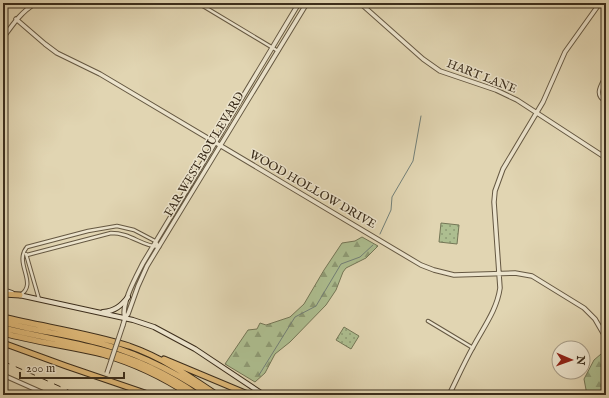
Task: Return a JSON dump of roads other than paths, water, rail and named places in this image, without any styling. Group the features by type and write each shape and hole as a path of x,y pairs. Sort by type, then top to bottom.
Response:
{"highway":[{"path":"3,294 20,295"},
{"path":"3,317 11,322 32,329"},
{"path":"3,317 129,346 185,374 217,395"},
{"path":"3,322 89,340 138,356 171,371 209,395"},
{"path":"3,328 94,348 122,356 169,376 198,395"},
{"path":"3,333 87,351 120,360 154,374 190,395"},
{"path":"3,343 151,395"},
{"path":"151,356 166,360 250,395"}],"main road":[{"path":"3,290 39,300 125,318 154,327 181,340 264,395"},
{"path":"97,312 107,312 115,309 121,306 128,297"}],"street":[{"path":"3,38 16,19 25,10 36,3"},
{"path":"198,3 278,51"},
{"name":"FAR WEST BOULEVARD","path":"125,318 123,313 134,280 155,241 299,3"},
{"name":"FAR WEST BOULEVARD","path":"105,379 125,318 147,268 307,3"},
{"name":"HART LANE","path":"360,3 423,59 437,69 506,94 606,158"},
{"path":"449,395 497,304 500,288 494,212 495,191 503,169 543,102 565,52 600,3"},
{"name":"WOOD HOLLOW DRIVE","path":"16,19 57,53 100,74 422,265 437,271 454,275 515,273 532,276 562,293 584,308 594,319 606,338"},
{"path":"606,75 599,91 599,96 606,102"},
{"path":"20,295 25,292 28,287 22,258 23,251 27,246 88,231 117,226 134,230 155,241 159,247"},
{"path":"88,231 92,238"},
{"path":"27,255 104,234 118,233 131,237 152,247 159,247"},
{"path":"23,251 27,255 39,300"},
{"path":"428,321 473,348"},
{"path":"3,375 48,395"}],"waterway":[{"path":"380,234 391,210 392,197 413,161 421,116"},
{"path":"259,375 295,317 316,306 341,264 360,257 373,245"},
{"path":"604,395 606,389"}],"railway":[{"path":"3,361 79,395"}]}
